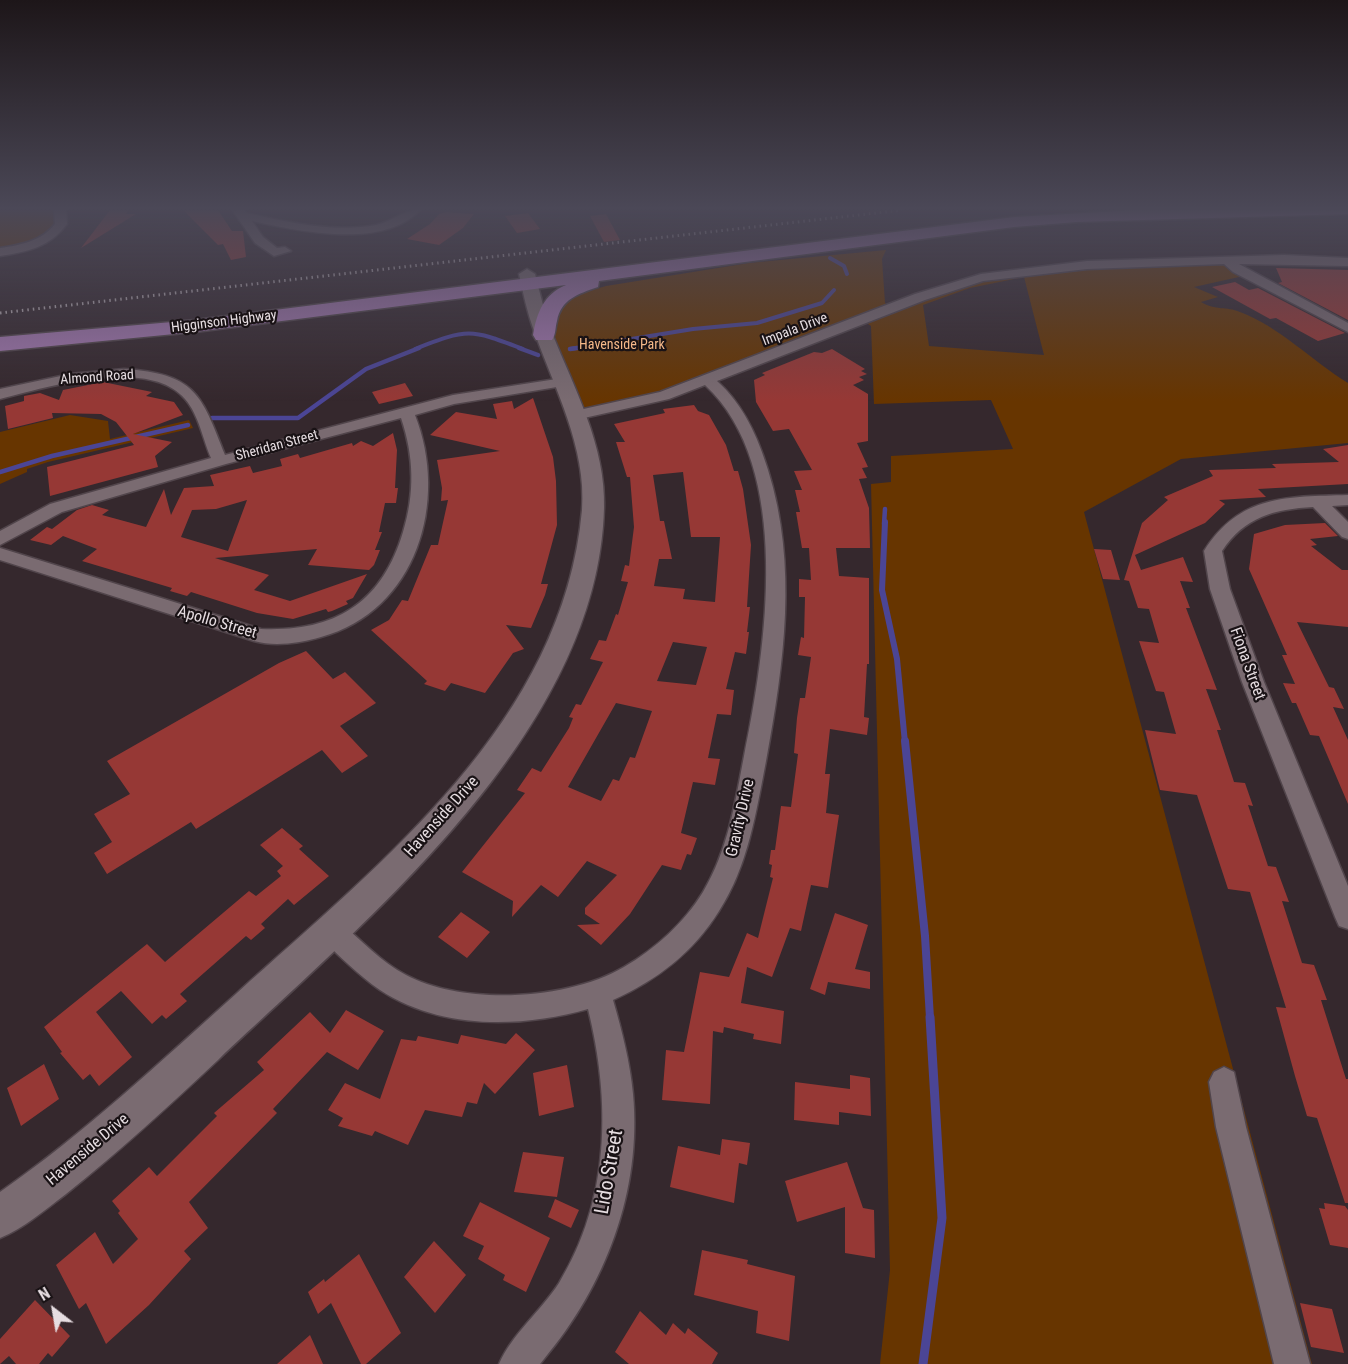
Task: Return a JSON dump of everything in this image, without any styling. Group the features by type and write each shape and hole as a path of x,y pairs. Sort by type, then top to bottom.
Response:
{"highway":[{"name":"Higginson Highway","path":"0,344 151,331 561,274"},
{"name":"Higginson Highway","path":"0,330 166,317 578,274"},
{"path":"544,335 549,307 566,293 599,281 635,274"}],"street":[{"name":"Impala Drive","path":"575,415 644,402 708,380 920,297 981,278 1012,274"},
{"path":"1246,274 1348,328"},
{"name":"Havenside Drive","path":"0,1217 52,1181 118,1127 374,891 428,835 478,777 520,718 561,643 580,593 593,507 588,461 575,415 544,335 528,278"},
{"name":"Almond Road","path":"0,394 55,381 99,375 141,375 165,380 181,387 193,399 220,461"},
{"name":"Gravity Drive","path":"330,930 378,972 398,985 422,995 491,1010 550,1007 598,994 631,979 668,954 693,929 712,904 735,854 744,818 771,664 778,571 775,529 764,480 747,431 732,406 708,380"},
{"name":"Sheridan Street","path":"0,539 26,522 56,508 220,461 453,400 563,382"},
{"name":"Apollo Street","path":"0,554 70,578 261,636 300,635 331,627 370,605 383,594 409,542 421,484 417,442 405,412"},
{"name":"Fiona Street","path":"1348,500 1274,505 1242,517 1228,527 1213,551 1220,589 1252,682 1348,917"},
{"path":"1318,502 1348,532"},
{"name":"Lido Street","path":"518,1364 556,1317 588,1261 608,1204 618,1153 619,1110 615,1069 598,994"},
{"path":"1224,1082 1231,1127 1292,1364"}],"green space":[{"name":"Havenside Park","path":"683,274 883,274 885,303 893,308 920,297 1008,274 1246,274 1248,275 1194,287 1218,297 1201,302 1211,307 1235,310 1255,318 1348,383 1348,443 1181,459 1084,512 1312,1364 880,1364 890,1270 871,484 891,482 891,456 1013,449 991,400 874,404 871,326 862,320 695,385 575,415 546,312 555,301 606,286","holes":["1024,277 1044,355 929,346 923,305 970,288"]},
{"path":"70,415 108,421 110,439 189,420 193,428 48,462 27,469 27,472 0,484 0,432"}],"building":[{"path":"1278,274 1348,274 1348,320 1278,283 1282,282"},
{"path":"1235,282 1249,290 1258,288 1345,333 1318,341 1276,318 1270,319 1212,287"},
{"path":"832,349 865,369 861,371 867,374 859,377 864,380 853,385 868,394 868,441 857,443 868,467 862,468 867,478 859,479 869,508 870,548 836,548 839,576 869,578 869,664 867,664 864,717 869,718 867,735 830,729 825,774 830,774 826,813 839,815 828,888 811,885 801,931 790,928 772,977 747,967 741,1003 784,1011 781,1044 753,1039 754,1034 724,1027 723,1033 713,1031 710,1104 662,1100 666,1050 684,1052 700,972 729,977 747,933 758,938 773,878 770,877 772,865 769,864 771,850 775,850 781,806 791,807 798,754 794,753 797,718 800,698 805,698 811,657 798,655 801,637 804,638 805,597 799,597 799,579 811,580 809,548 802,548 796,512 800,512 795,490 802,490 794,471 812,470 789,429 773,431 756,402 754,380 765,375 762,373 814,352 822,353"},
{"path":"103,382 152,392 146,396 174,402 183,415 133,434 172,442 155,456 158,467 50,496 47,467 134,445 116,422 101,414 52,413 53,418 8,429 5,406 24,401 24,396 40,393 59,400 63,390"},
{"path":"405,383 413,396 379,404 372,392"},
{"path":"533,398 553,457 556,481 557,525 541,584 548,584 545,595 531,628 506,625 524,649 513,653 485,693 451,683 445,691 424,684 427,681 371,630 389,620 402,600 408,601 431,545 438,545 448,500 441,501 442,488 437,460 500,451 430,435 456,412 497,419 493,404 512,401 514,409"},
{"path":"694,405 698,411 709,415 726,445 734,471 738,471 743,489 751,545 747,607 750,607 747,632 749,632 746,654 735,652 726,689 734,690 731,715 717,714 708,758 720,759 715,785 693,782 681,833 697,838 691,855 687,854 681,870 662,865 630,914 601,945 577,925 600,924 585,914 585,908 617,875 587,861 558,897 541,885 512,917 513,901 462,872 525,793 517,790 532,768 541,772 569,728 573,718 569,717 576,704 581,705 603,662 590,659 599,640 606,641 616,614 618,615 628,582 621,581 625,565 629,566 634,527 630,477 627,477 616,442 625,442 614,424 665,413 663,409","holes":["683,472 691,537 720,537 715,602 683,599 685,589 654,586 659,559 672,559 664,521 660,521 653,475","673,642 707,647 696,685 657,681","616,703 652,711 635,758 630,757 619,781 613,779 601,801 568,787"]},
{"path":"393,433 397,450 395,488 398,488 396,503 385,503 379,532 382,532 375,550 380,550 374,565 369,570 308,565 317,549 215,558 269,575 254,590 290,601 367,574 353,598 346,601 348,604 332,611 328,612 326,609 293,619 257,613 191,592 187,596 170,591 172,588 82,561 97,549 63,536 51,545 30,540 47,527 52,529 77,510 92,505 109,510 102,515 146,527 164,489 171,515 184,488 214,486 210,475 250,466 253,473 282,466 280,459 298,454 300,458 352,443 353,446 361,441 373,446","holes":["247,500 228,551 181,537 192,510 216,509"]},
{"path":"1348,445 1348,484 1258,489 1266,497 1219,500 1225,504 1205,523 1135,555 1141,570 1183,557 1193,582 1180,581 1190,608 1186,608 1217,690 1206,689 1221,730 1217,730 1234,782 1245,783 1253,806 1248,805 1268,866 1276,867 1289,902 1282,901 1302,963 1314,965 1327,1000 1321,1000 1346,1079 1348,1079 1348,1203 1345,1203 1317,1118 1307,1116 1276,1007 1286,1008 1250,892 1228,889 1197,795 1160,790 1145,730 1176,734 1164,692 1156,691 1139,641 1159,643 1149,609 1138,608 1129,581 1124,580 1142,523 1168,500 1164,497 1213,476 1209,470 1276,468 1272,464 1339,462 1323,449"},
{"path":"1325,523 1338,536 1310,539 1317,545 1311,546 1342,570 1348,570 1348,627 1297,622 1329,687 1334,688 1344,709 1333,707 1348,740 1348,804 1319,736 1310,735 1296,703 1292,703 1283,683 1295,684 1282,655 1287,655 1249,569 1254,534 1285,525"},
{"path":"1094,549 1111,550 1120,580 1103,579"},
{"path":"306,651 333,679 345,672 376,703 340,726 368,756 342,773 322,750 196,829 191,822 107,874 94,853 112,842 94,814 130,794 107,761 279,663"},
{"path":"282,828 303,846 299,849 329,876 294,905 288,899 261,924 265,928 251,940 246,936 180,994 187,1001 166,1019 162,1015 152,1024 121,991 96,1012 132,1057 99,1086 90,1074 83,1080 60,1053 62,1052 44,1027 147,944 165,962 249,891 256,896 281,876 277,871 283,866 260,845"},
{"path":"461,912 490,932 467,958 438,937"},
{"path":"835,913 868,925 855,969 870,972 870,989 828,982 825,995 810,989"},
{"path":"346,1010 384,1031 358,1070 327,1052 273,1109 277,1113 189,1202 208,1228 184,1251 191,1259 149,1305 106,1344 86,1303 79,1309 56,1265 95,1232 113,1264 138,1239 118,1213 120,1211 112,1201 149,1167 157,1176 217,1116 214,1113 264,1070 257,1062 310,1012 330,1033"},
{"path":"516,1033 535,1050 495,1094 484,1083 477,1104 467,1102 462,1117 425,1110 408,1145 375,1131 372,1136 338,1126 343,1118 328,1110 345,1083 380,1099 401,1039 416,1041 418,1036 458,1044 461,1035 506,1044"},
{"path":"44,1064 59,1099 21,1126 7,1088"},
{"path":"567,1065 574,1107 539,1116 533,1073"},
{"path":"850,1075 870,1078 871,1116 839,1112 839,1125 794,1120 795,1082 850,1089"},
{"path":"722,1139 750,1143 747,1165 739,1163 734,1203 670,1187 678,1146 720,1155"},
{"path":"523,1152 564,1157 557,1197 514,1192"},
{"path":"847,1162 863,1208 874,1210 875,1258 845,1253 845,1207 797,1222 785,1181"},
{"path":"555,1199 579,1210 571,1228 548,1217"},
{"path":"480,1202 550,1238 526,1292 503,1280 505,1275 478,1259 484,1246 463,1236"},
{"path":"1324,1203 1345,1206 1348,1210 1348,1248 1330,1245 1319,1208 1325,1209"},
{"path":"434,1241 466,1275 435,1313 404,1277"},
{"path":"702,1250 748,1260 747,1264 795,1276 789,1341 756,1333 758,1311 694,1295"},
{"path":"359,1254 401,1333 366,1364 361,1364 331,1303 318,1314 308,1292 324,1279 325,1282"},
{"path":"35,1300 70,1336 52,1357 48,1353 39,1364 16,1364 9,1356 0,1364 0,1339"},
{"path":"1300,1303 1332,1309 1344,1353 1311,1347"},
{"path":"640,1311 666,1335 673,1323 685,1334 688,1328 718,1353 712,1364 629,1364 615,1352"},
{"path":"310,1335 323,1364 277,1364"}],"waterway":[{"path":"577,348 570,349 693,329 757,323 822,303 834,290"},
{"path":"415,349 459,334 480,335 523,349"},
{"path":"212,418 298,418 366,369 419,348"},
{"path":"519,348 538,355"},
{"path":"0,472 52,456 188,425"},
{"path":"884,524 885,509"},
{"path":"885,522 882,590 897,659 905,743"},
{"path":"905,741 925,936 930,1018"},
{"path":"923,1364 942,1218 930,1017"}],"railway":[{"path":"0,313 345,274"}]}
